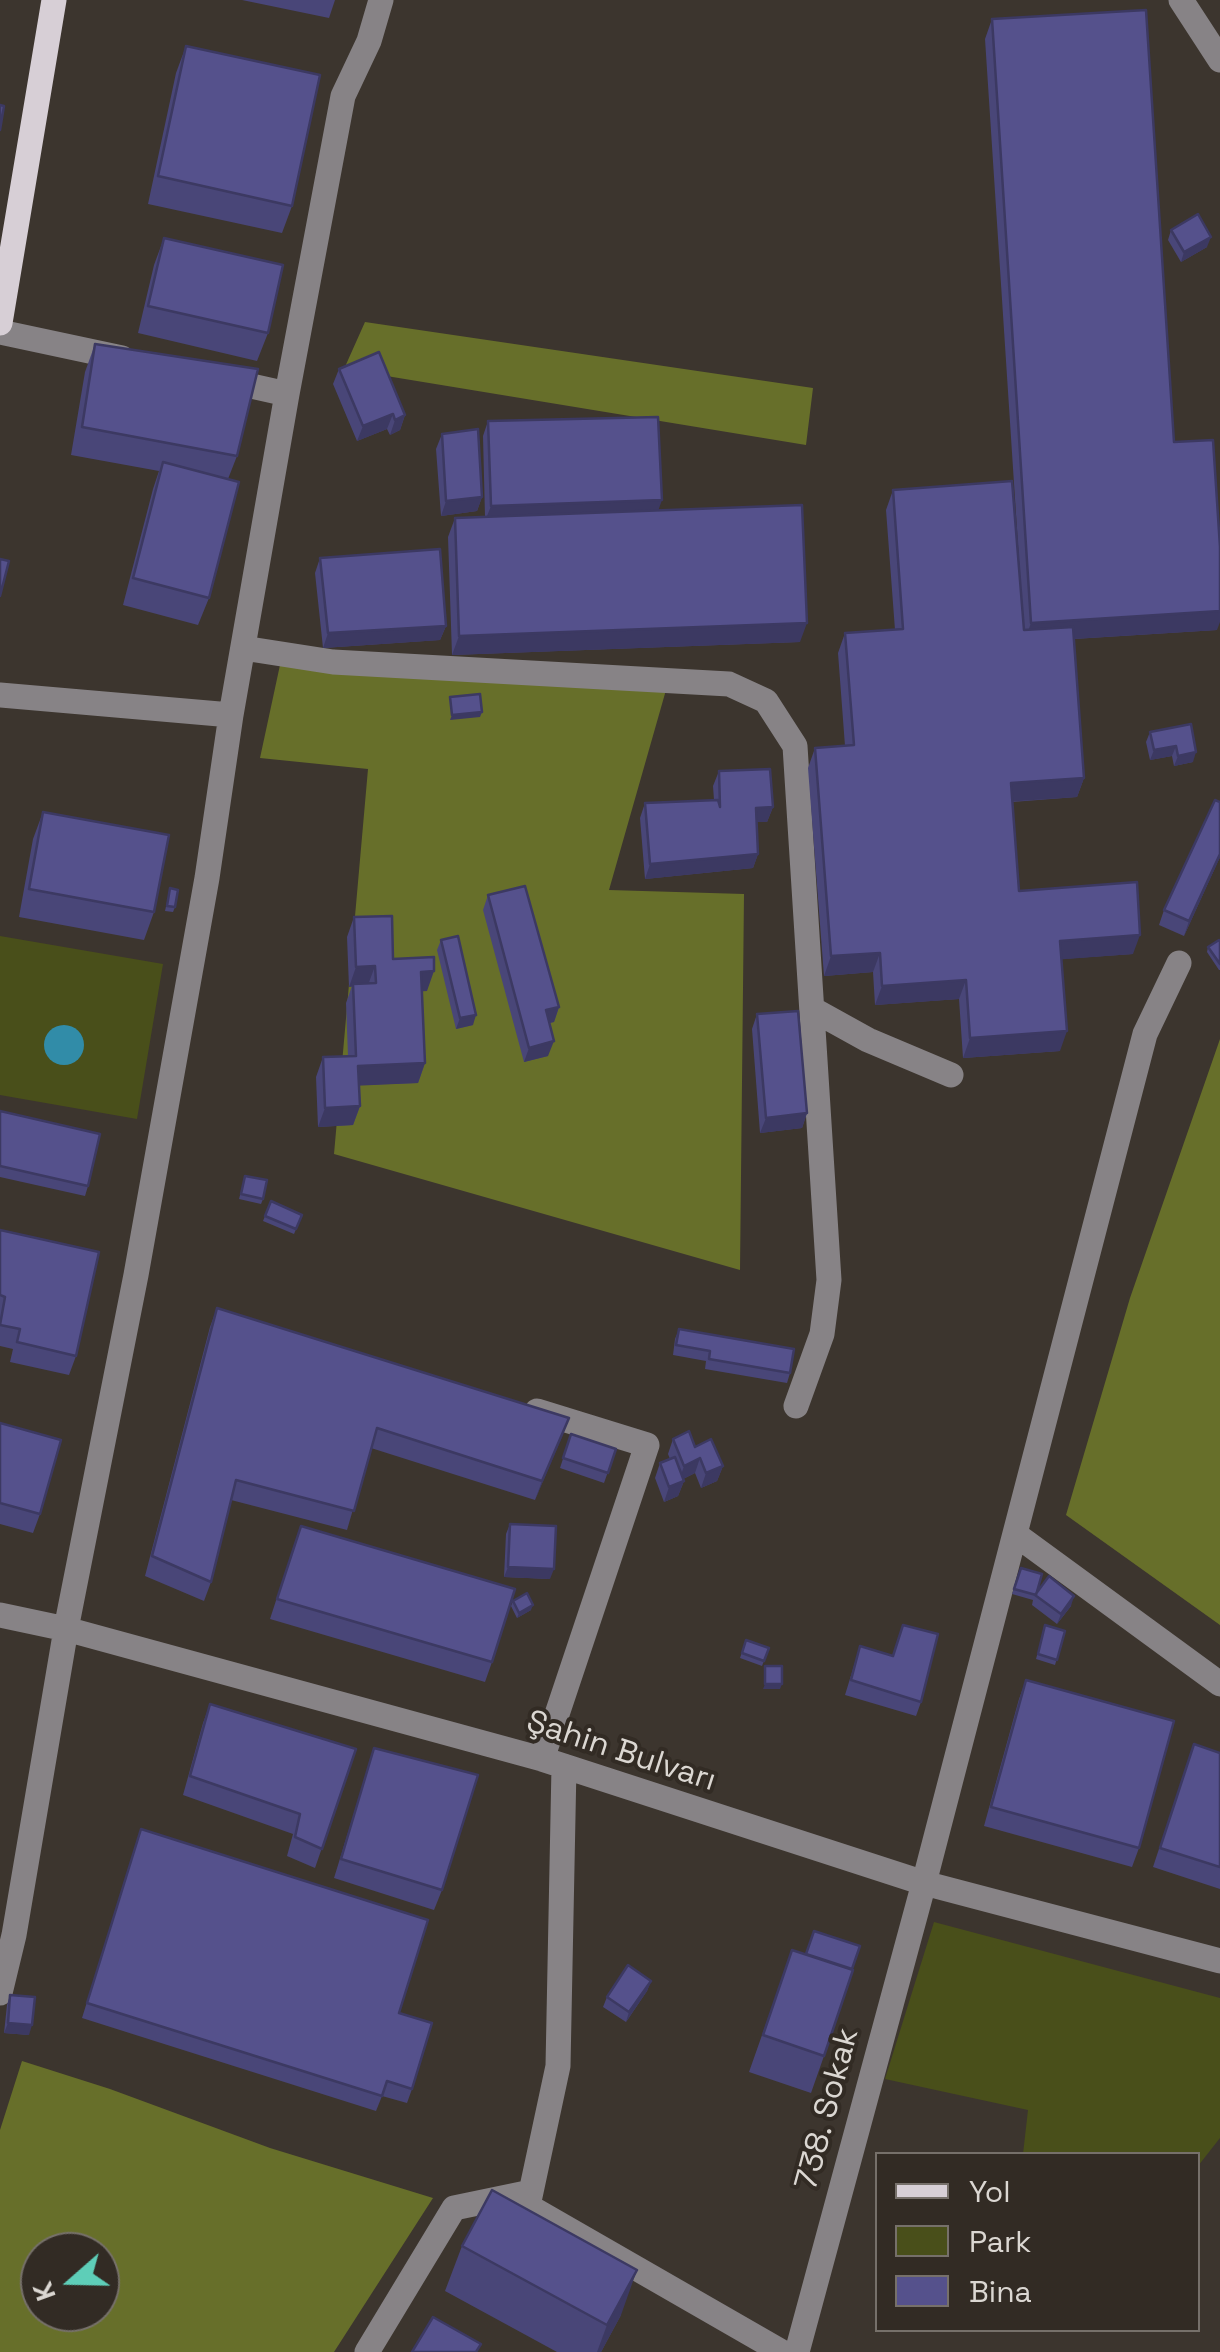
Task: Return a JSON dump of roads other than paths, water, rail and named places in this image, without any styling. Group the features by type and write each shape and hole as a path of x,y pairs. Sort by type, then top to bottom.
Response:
{"main road":[{"path":"0,323 54,0"}],"street":[{"path":"0,1993 136,1275 207,878 231,715 343,96 369,41 381,0"},
{"path":"1181,0 1220,60"},
{"path":"0,332 153,365"},
{"path":"192,373 288,394"},
{"path":"243,648 334,662 730,684 766,701 795,746 829,1280 822,1334 796,1406"},
{"path":"0,696 231,715"},
{"name":"738. Sokak","path":"797,2352 924,1884 1145,1034 1178,963"},
{"path":"812,1009 868,1040 952,1075"},
{"path":"515,1404 647,1444 553,1763 558,2066 528,2206 782,2352"},
{"path":"1014,1534 1220,1684"},
{"name":"Şahin Bulvarı","path":"0,1615 66,1629 553,1763 924,1884 1220,1961"},
{"path":"366,2352 454,2208 531,2192"}],"water":[{"path":"64,1025 78,1031 84,1045 78,1059 64,1065 50,1059 44,1045 50,1031"}]}
